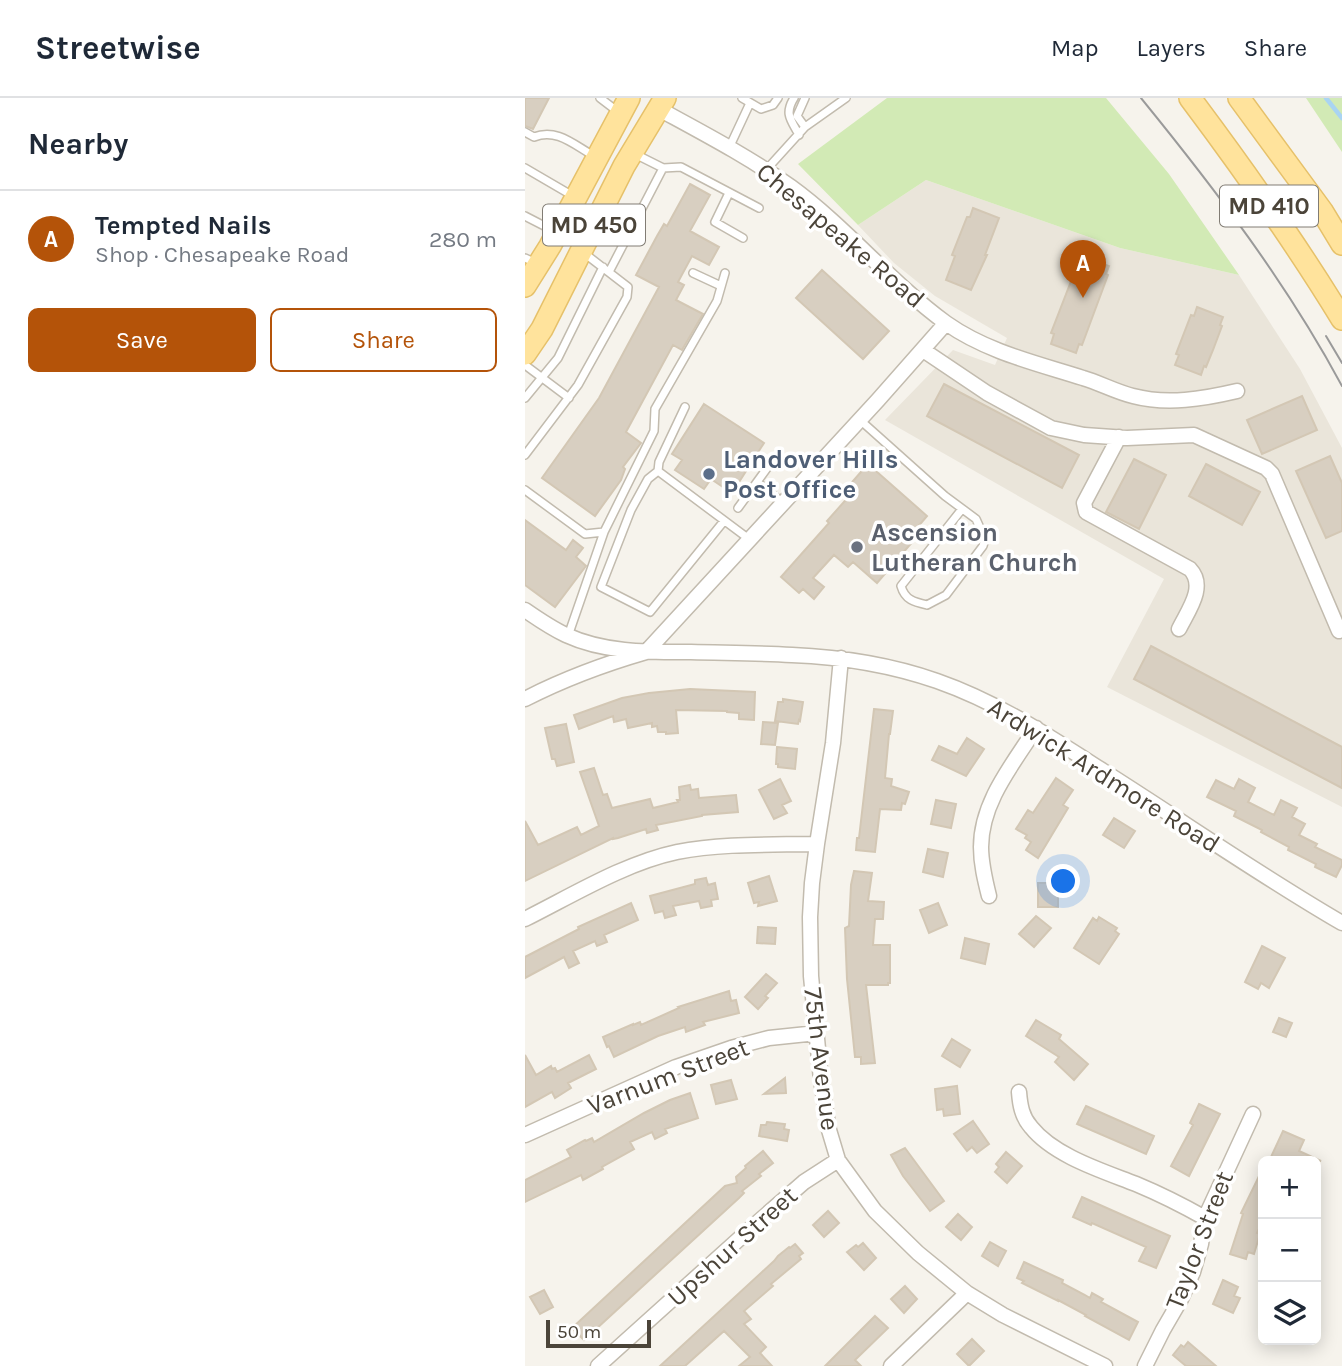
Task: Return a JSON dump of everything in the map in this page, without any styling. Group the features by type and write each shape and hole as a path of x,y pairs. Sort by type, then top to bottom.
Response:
{"main road":[{"name":"MD 410","path":"1190,98 1256,186 1342,319"},
{"name":"MD 410","path":"1239,98 1322,211 1342,244"},
{"name":"MD 450","path":"525,354 542,329 632,153 662,103"},
{"name":"MD 450","path":"525,286 532,261 557,233 625,106"}],"street":[{"name":"Chesapeake Road","path":"662,103 792,188 946,323 984,345 1033,364 1145,399 1163,401 1207,398 1237,391"},
{"path":"525,699 602,664 646,652 946,323"},
{"path":"923,350 987,393 1051,428 1084,435 1119,437 1194,435 1266,468 1272,474 1339,631"},
{"path":"1119,437 1084,503 1086,512 1190,569 1195,575 1198,585 1196,595 1179,629"},
{"name":"Ardwick Ardmore Road","path":"528,616 568,636 597,645 646,652 793,654 841,658 887,666 937,681 1009,711 1268,879 1342,923"},
{"name":"75th Avenue","path":"841,658 833,743 817,844 810,917 811,976 821,1080 829,1130 838,1160 875,1211 918,1253 967,1293 1003,1315 1105,1366"},
{"path":"989,896 981,846 986,814 1000,784 1036,728"},
{"path":"525,919 604,878 674,853 701,848 817,844"},
{"name":"Varnum Street","path":"525,1135 676,1067 730,1048 769,1038 817,1033"},
{"path":"1019,1092 1020,1106 1031,1128 1056,1148 1181,1204 1205,1218"},
{"name":"Taylor Street","path":"1145,1366 1193,1272 1205,1218 1253,1114"},
{"name":"Upshur Street","path":"599,1366 804,1182 838,1160"},
{"path":"891,1366 967,1293"}],"lane":[{"path":"600,98 625,106"},
{"path":"742,98 761,109 773,105 778,98"},
{"path":"794,98 788,114 799,135"},
{"path":"805,98 797,116 806,127"},
{"path":"766,170 806,127 846,98"},
{"path":"729,148 750,103"},
{"path":"525,132 534,136 543,133 555,134 597,158"},
{"path":"632,153 663,168 681,167 759,208"},
{"path":"525,168 576,198"},
{"path":"525,398 558,358 663,168"},
{"path":"729,192 715,222 743,238"},
{"path":"525,216 557,233"},
{"path":"525,455 578,385 627,296 628,288 581,250"},
{"path":"568,636 604,533 654,431 655,409 716,301 725,272"},
{"path":"693,273 721,286"},
{"path":"525,365 569,398"},
{"path":"685,407 659,462 658,471 647,479 631,510 601,587 650,612 724,521"},
{"path":"860,419 976,519 985,538 983,546 946,595 927,605 912,601 903,594 901,586 962,509"},
{"path":"738,508 773,460"},
{"path":"658,471 749,540"},
{"path":"757,482 783,503"},
{"path":"525,490 585,534 604,533"}],"shaded area":[{"path":"926,180 1120,248 1239,275 1300,369 1342,448 1342,807 1107,687 1164,579 885,420 953,350 995,365 1007,338 935,296 894,263 858,225"}],"green space":[{"path":"887,98 1106,98 1169,174 1239,275 1120,248 926,180 858,225 798,164"},
{"path":"1306,98 1342,98 1342,152"}],"building":[{"path":"525,98 549,98 533,129 525,126"},
{"path":"690,184 710,195 690,231 719,247 709,265 692,256 678,282 684,285 676,300 703,314 682,350 673,345 626,432 641,443 623,467 625,469 621,480 595,516 542,478 599,398 659,287 636,275"},
{"path":"973,208 999,218 987,255 971,290 946,280 955,256 952,255"},
{"path":"1083,257 1109,266 1082,345 1079,344 1076,353 1051,344 1054,334 1051,333"},
{"path":"822,270 889,331 863,359 796,298"},
{"path":"1197,307 1223,317 1213,350 1201,375 1175,365 1179,355 1176,354 1191,315 1194,316"},
{"path":"944,384 1079,455 1062,488 927,416"},
{"path":"1302,396 1317,430 1262,454 1247,420"},
{"path":"704,404 764,443 732,493 711,479 704,489 675,470 682,460 672,454"},
{"path":"1330,456 1342,483 1342,531 1326,538 1296,471"},
{"path":"1134,459 1166,475 1139,529 1106,512"},
{"path":"868,464 927,516 910,536 914,540 877,583 853,562 848,567 834,555 813,578 824,587 814,599 803,589 799,593 781,577 829,523 827,521 851,494 846,489"},
{"path":"1206,464 1260,492 1242,525 1189,496"},
{"path":"525,520 566,550 573,540 583,548 576,557 586,566 555,607 525,585"},
{"path":"1151,646 1342,747 1342,788 1134,679"},
{"path":"690,689 755,692 754,720 739,719 739,713 727,711 676,710 678,733 666,734 658,732 657,726 652,727 652,723 628,728 626,719 614,722 613,716 579,729 574,715 622,698"},
{"path":"783,699 803,702 798,724 775,721 778,702 783,702"},
{"path":"874,709 893,711 885,778 892,779 891,786 909,792 901,810 880,809 875,852 856,850"},
{"path":"763,722 778,723 775,745 761,744"},
{"path":"566,724 574,762 557,766 555,759 552,759 545,728"},
{"path":"967,738 984,749 966,776 932,760 939,746 957,754"},
{"path":"777,747 797,749 795,769 778,767"},
{"path":"594,768 603,795 607,794 612,808 650,799 653,808 678,802 679,787 690,785 691,790 698,789 699,798 736,795 738,812 702,815 656,825 658,830 647,833 646,829 613,838 525,881 525,821 538,845 577,827 581,835 599,826 580,772"},
{"path":"1056,778 1073,790 1063,805 1068,808 1038,858 1026,850 1031,842 1025,838 1027,835 1016,829 1028,810 1033,813"},
{"path":"780,779 791,801 782,805 787,813 774,819 759,790"},
{"path":"1239,779 1255,788 1248,802 1274,815 1281,800 1297,808 1292,817 1305,824 1299,835 1317,844 1315,847 1342,860 1336,877 1288,850 1289,847 1261,832 1262,830 1234,816 1236,811 1207,797 1216,780 1234,789"},
{"path":"936,800 956,804 951,828 931,824"},
{"path":"1114,818 1135,831 1124,848 1103,835"},
{"path":"928,849 948,853 943,877 923,872"},
{"path":"854,871 872,873 868,901 884,902 883,919 875,919 873,945 890,945 890,983 866,985 875,1063 861,1064 861,1057 855,1057 845,928 849,926"},
{"path":"769,876 777,901 758,906 759,902 754,903 748,883"},
{"path":"706,878 708,885 715,883 718,899 711,900 712,906 701,908 699,901 673,906 676,915 665,918 663,911 655,913 650,896 695,884 695,880"},
{"path":"1038,883 1058,883 1058,907 1038,907"},
{"path":"631,903 638,920 604,935 607,942 597,946 595,941 573,951 579,963 569,968 564,957 525,978 525,957 579,929 578,927"},
{"path":"938,903 947,925 929,933 920,910"},
{"path":"1036,916 1051,928 1034,947 1019,934"},
{"path":"1099,917 1117,928 1115,931 1119,934 1099,964 1074,948 1093,918 1097,921"},
{"path":"758,927 776,928 775,944 757,943"},
{"path":"965,938 989,944 985,964 961,958"},
{"path":"1262,946 1285,958 1269,988 1261,983 1258,989 1245,982"},
{"path":"766,974 777,983 758,1009 745,997"},
{"path":"729,991 731,1001 736,1000 739,1013 703,1022 705,1025 686,1032 685,1027 658,1036 614,1057 609,1046 607,1047 603,1037 633,1024 640,1022 641,1025 678,1007"},
{"path":"1279,1018 1292,1023 1286,1037 1273,1032"},
{"path":"1036,1020 1061,1035 1059,1039 1088,1064 1074,1080 1055,1062 1059,1057 1026,1036"},
{"path":"952,1039 970,1050 960,1067 942,1056"},
{"path":"525,1055 536,1075 551,1066 557,1072 589,1055 596,1069 568,1083 571,1088 555,1098 552,1092 525,1107"},
{"path":"785,1078 786,1093 764,1094"},
{"path":"731,1080 737,1099 716,1104 711,1085"},
{"path":"957,1086 960,1114 944,1116 943,1109 937,1110 935,1089"},
{"path":"690,1093 698,1118 665,1129 667,1133 655,1139 652,1132 630,1142 634,1149 602,1167 603,1169 583,1180 581,1175 525,1202 525,1180 571,1157 567,1150 585,1140 592,1138 594,1142 644,1113"},
{"path":"1199,1104 1220,1114 1189,1176 1171,1166 1193,1125 1190,1123"},
{"path":"1086,1106 1154,1136 1146,1154 1077,1124"},
{"path":"973,1121 989,1144 977,1153 972,1147 967,1151 954,1134"},
{"path":"767,1122 785,1124 784,1129 789,1130 787,1141 759,1136 761,1125 766,1125"},
{"path":"1283,1131 1304,1140 1299,1151 1310,1156 1271,1156"},
{"path":"905,1148 944,1201 930,1211 903,1176 891,1155"},
{"path":"763,1151 773,1163 742,1191 744,1193 739,1198 584,1340 572,1328 725,1186 737,1183 736,1177"},
{"path":"1006,1152 1022,1166 1007,1183 995,1172 999,1167 996,1164"},
{"path":"1258,1178 1258,1241 1254,1254 1248,1252 1246,1259 1230,1254 1243,1214 1241,1213"},
{"path":"1082,1197 1170,1236 1156,1268 1139,1261 1146,1247 1073,1217"},
{"path":"828,1211 839,1223 824,1237 813,1225"},
{"path":"958,1214 972,1227 961,1240 946,1227"},
{"path":"990,1242 1006,1251 998,1266 982,1256"},
{"path":"863,1243 876,1258 864,1270 847,1252"},
{"path":"795,1244 803,1253 799,1256 801,1259 744,1311 751,1319 744,1324 766,1347 760,1353 772,1366 739,1366 750,1357 724,1331 685,1366 660,1366 778,1256"},
{"path":"1024,1262 1063,1280 1062,1283 1090,1298 1092,1293 1103,1299 1101,1302 1138,1322 1129,1340 1022,1283 1024,1281 1017,1278"},
{"path":"1223,1280 1238,1287 1234,1296 1240,1298 1233,1313 1213,1304"},
{"path":"905,1286 917,1299 904,1313 891,1299"},
{"path":"544,1290 553,1307 540,1314 530,1297"},
{"path":"875,1316 888,1328 855,1360 861,1366 825,1366"},
{"path":"972,1339 984,1351 969,1366 957,1354"},
{"path":"1188,1342 1216,1366 1186,1366 1173,1355 1181,1345 1184,1347"}],"waterway":[{"path":"1326,98 1342,118"}],"tram line":[{"path":"1141,98 1248,237 1297,310 1342,386"},
{"path":"1326,336 1342,363"}],"place":[{"name":"Tempted Nails","path":"1083,298"},
{"name":"Landover Hills Post Office","path":"709,474"},
{"name":"Ascension Lutheran Church","path":"857,547"}]}
